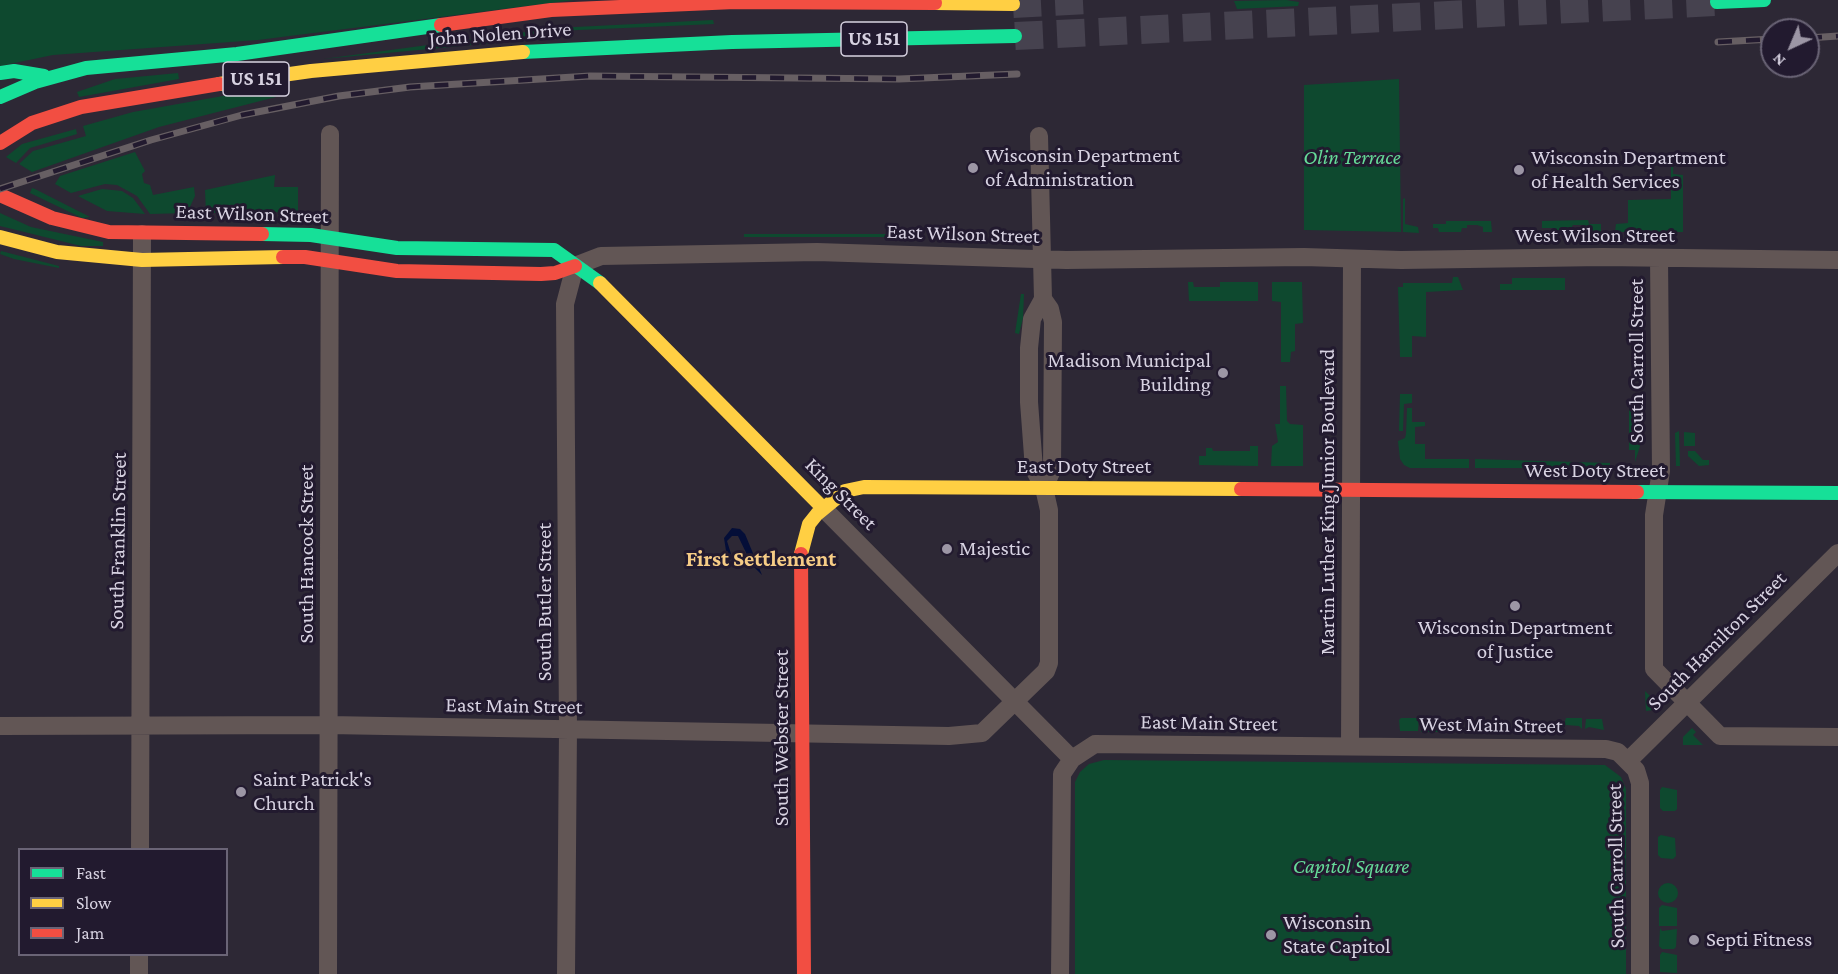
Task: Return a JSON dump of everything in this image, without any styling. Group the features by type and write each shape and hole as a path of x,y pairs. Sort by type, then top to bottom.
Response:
{"street":[{"path":"1717,2 1764,0"},
{"name":"John Nolen Drive","path":"0,97 50,77 86,68 237,54 551,10 735,2 1013,4"},
{"name":"John Nolen Drive","path":"0,142 24,127 72,109 142,95 311,71 532,51 732,42 1015,36"},
{"path":"0,73 14,71 50,77"},
{"name":"South Hancock Street","path":"328,974 330,134"},
{"path":"1039,136 1043,299 1052,315 1053,332 1052,470 1044,488"},
{"name":"East Wilson Street","path":"0,195 70,224 109,232 311,235 397,248 554,250 575,266"},
{"name":"South Franklin Street","path":"140,848 142,234"},
{"name":"East Wilson Street","path":"0,237 57,252 142,260 305,257 397,271 540,274 555,273 601,256 690,254 817,252 1042,259 1352,259"},
{"name":"South Carroll Street","path":"1659,258 1661,471 1654,515 1653,663 1658,675 1686,704"},
{"name":"West Wilson Street","path":"1352,259 1838,260"},
{"name":"Martin Luther King Junior Boulevard","path":"1350,746 1352,259"},
{"name":"King Street","path":"575,266 597,280 1072,759"},
{"name":"South Butler Street","path":"566,974 568,729 565,304 575,266"},
{"path":"1043,299 1032,319 1029,373 1034,470 1044,488"},
{"name":"East Doty Street","path":"823,508 845,491 857,487 1351,491"},
{"name":"East Main Street","path":"0,726 329,726 977,735 1048,668 1049,510 1044,488"},
{"name":"West Doty Street","path":"1351,491 1838,493"},
{"name":"South Webster Street","path":"804,974 801,550 809,524 823,508"},
{"name":"South Hamilton Street","path":"1629,760 1838,553"},
{"path":"1686,704 1716,734 1725,737 1838,737"},
{"name":"East Main Street","path":"1072,759 1095,744 1350,746"},
{"name":"West Main Street","path":"1350,746 1606,749 1618,752 1629,760"},
{"path":"1060,974 1061,781 1062,774 1072,759"},
{"name":"South Carroll Street","path":"1629,760 1640,783 1640,974"},
{"path":"139,974 140,956"}],"green space":[{"path":"0,0 575,0 258,40 53,55 0,66"},
{"path":"1234,1 1299,2 1298,6 1237,9"},
{"path":"713,20 714,24 556,31 493,43 323,59 556,28"},
{"path":"178,73 179,79 79,97 77,92 115,79"},
{"name":"Olin Terrace","path":"1399,79 1401,232 1304,230 1304,85"},
{"path":"275,91 276,97 159,127 32,172 19,164 33,151 86,136 83,126 133,112 234,94"},
{"path":"76,129 77,134 30,148 16,163 6,157 22,144"},
{"path":"135,152 145,171 142,174 144,183 150,185 153,195 194,187 195,196 187,213 150,214 137,196 117,185 105,184 71,193 55,184 60,176"},
{"path":"1674,154 1673,174 1683,175 1683,232 1615,232 1616,224 1628,223 1628,200 1671,199 1671,158"},
{"path":"275,175 274,187 298,187 298,212 206,213 205,190"},
{"path":"32,188 90,217 82,218 30,193"},
{"path":"102,189 122,191 133,198 145,214 107,211 78,196"},
{"path":"1405,198 1405,224 1418,227 1419,233 1403,232 1403,199"},
{"path":"0,213 31,227 103,242 103,246 81,246 0,226"},
{"path":"1588,220 1589,224 1601,224 1601,232 1590,232 1590,228 1585,228 1584,225 1573,225 1569,232 1554,232 1554,228 1542,228 1542,221"},
{"path":"1446,221 1491,221 1492,232 1483,232 1483,227 1477,225 1467,225 1467,228 1462,228 1461,232 1439,232 1438,228 1433,228 1433,224 1446,224"},
{"path":"744,234 906,234 906,237 744,237"},
{"path":"1,251 59,266 59,268 14,259 0,254"},
{"path":"1453,277 1458,277 1463,290 1426,292 1426,337 1412,336 1412,357 1400,357 1398,287 1403,287 1403,283 1452,283"},
{"path":"1512,278 1565,278 1565,290 1500,290 1500,284 1512,284"},
{"path":"1188,282 1193,282 1194,287 1220,287 1220,282 1258,282 1258,301 1189,301"},
{"path":"1272,282 1302,282 1303,323 1295,324 1295,351 1291,352 1290,362 1281,362 1281,302 1272,301"},
{"path":"1021,294 1024,294 1023,318 1019,334 1015,333"},
{"path":"1280,386 1286,386 1287,421 1290,424 1303,425 1303,466 1271,466 1272,446 1278,442 1275,424 1280,424"},
{"path":"1400,394 1412,394 1412,403 1404,404 1403,431 1399,431"},
{"path":"1629,401 1640,401 1640,446 1635,462 1635,450 1629,450"},
{"path":"1407,408 1412,408 1412,422 1425,422 1425,426 1415,427 1415,444 1425,444 1425,459 1469,459 1469,468 1410,468 1404,465 1400,459 1398,441 1405,438"},
{"path":"1679,431 1680,466 1676,466 1675,433"},
{"path":"1684,432 1695,433 1695,446 1684,446"},
{"path":"1250,446 1258,446 1258,466 1199,465 1199,456 1206,456 1206,448 1212,448 1213,451 1250,451"},
{"path":"1688,451 1695,451 1703,460 1709,460 1709,465 1699,466 1688,456"},
{"path":"1475,459 1610,463 1610,468 1475,468"},
{"path":"1645,691 1659,705 1653,710 1646,711"},
{"path":"1419,718 1418,731 1400,731 1399,720"},
{"path":"1422,718 1439,718 1442,721 1442,729 1439,732 1421,732"},
{"path":"1566,718 1582,718 1582,729 1579,726 1566,725 1563,728"},
{"path":"1586,719 1602,719 1604,730 1589,727 1585,729"},
{"path":"1692,728 1696,732 1693,735 1703,745 1683,745 1683,737"},
{"name":"Capitol Square","path":"1104,760 1605,765 1621,777 1626,789 1626,974 1075,974 1075,782 1080,772 1089,764"},
{"path":"1662,787 1677,790 1677,809 1675,811 1663,811 1660,808"},
{"path":"1661,835 1675,838 1676,856 1673,859 1661,858 1658,855 1658,837"},
{"path":"1668,883 1675,886 1678,893 1675,900 1668,903 1661,900 1658,893 1661,886"},
{"path":"1662,905 1677,908 1677,926 1659,926 1659,908"},
{"path":"1660,928 1662,931 1677,929 1674,949 1662,949 1659,946"},
{"path":"1662,952 1677,955 1677,973 1660,972"}],"shaded area":[{"path":"732,528 740,529 745,534 762,575 752,565 738,536 732,536 727,541 731,554 727,557 724,538"}],"tunnel":[{"path":"1013,4 1090,0"},
{"path":"1015,36 1717,2"}],"railway":[{"path":"1820,37 1838,36"},
{"path":"1718,42 1760,40"},
{"path":"0,189 151,140 242,115 339,96 410,87 590,76 899,79 1017,74"}],"traffic: fast":[{"path":"1717,2 1764,0"},
{"path":"0,97 35,82 86,68 237,54 441,25"},
{"path":"523,52 732,42 1015,36"},
{"path":"0,73 14,71 44,76"},
{"path":"262,234 311,235 397,248 554,250 600,283"},
{"path":"1637,492 1838,493"}],"traffic: slow":[{"path":"935,3 1013,4"},
{"path":"219,84 311,71 523,52"},
{"path":"0,237 57,252 142,260 283,257"},
{"path":"600,283 823,508"},
{"path":"801,554 809,524 817,514 845,491 864,487 1241,489"}],"traffic: jam":[{"path":"441,25 551,10 735,2 935,3"},
{"path":"0,143 32,123 81,107 219,84"},
{"path":"0,195 52,218 109,232 262,234"},
{"path":"283,257 305,257 397,271 541,274 555,273 575,266"},
{"path":"1241,489 1637,492"},
{"path":"801,554 804,974"}],"place":[{"name":"Wisconsin Department of Administration","path":"973,168"},
{"name":"Wisconsin Department of Health Services","path":"1519,170"},
{"name":"Madison Municipal Building","path":"1223,373"},
{"name":"Majestic","path":"947,549"},
{"name":"Wisconsin Department of Justice","path":"1515,606"},
{"name":"Saint Patrick's Church","path":"241,792"},
{"name":"Wisconsin State Capitol","path":"1271,935"},
{"name":"Septi Fitness","path":"1694,940"}],"district":[{"name":"First Settlement","path":"761,559"}]}
